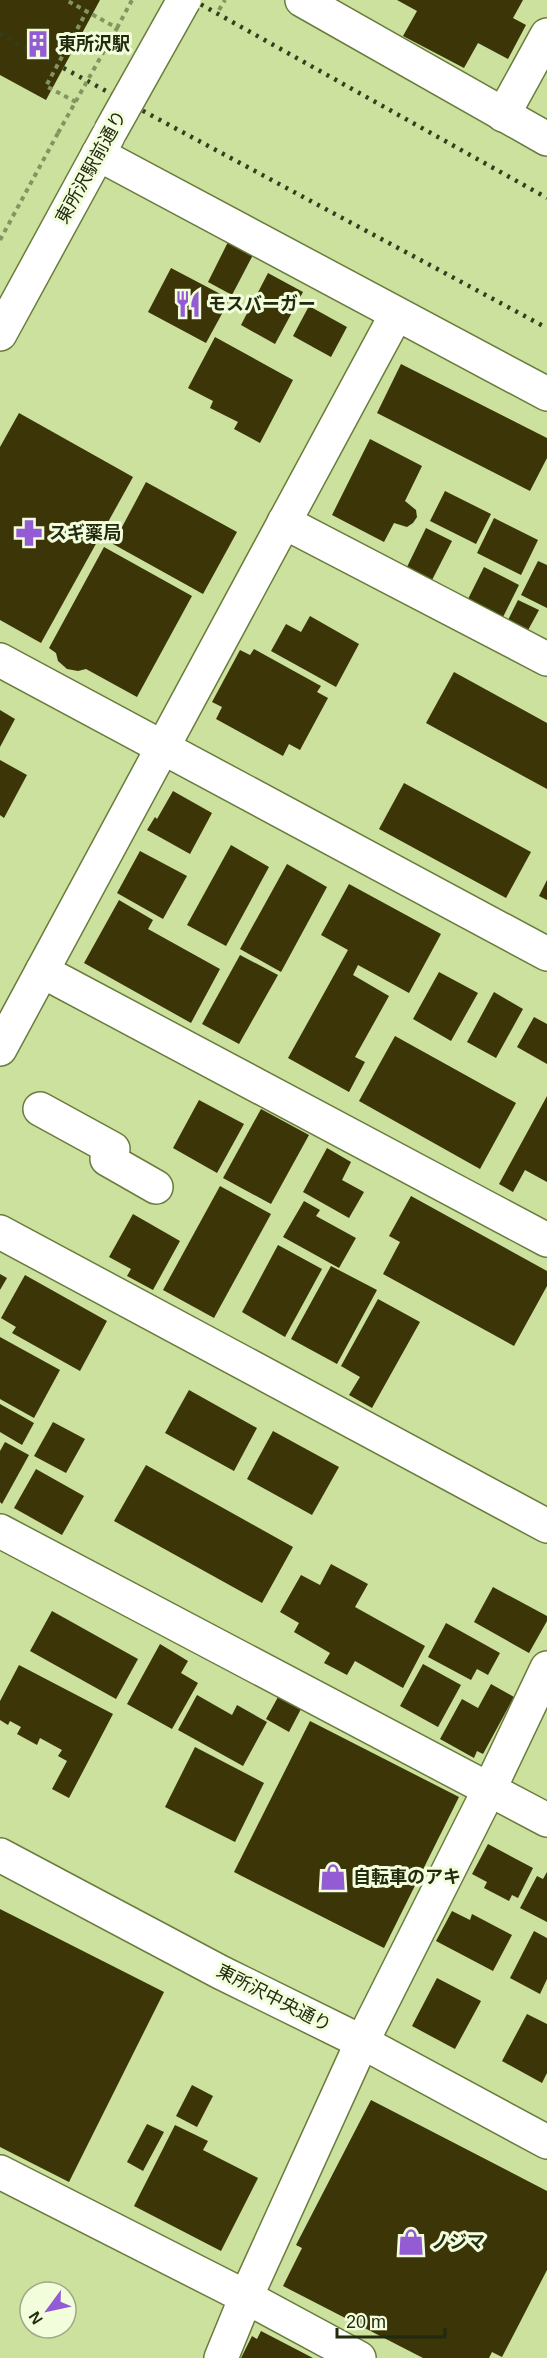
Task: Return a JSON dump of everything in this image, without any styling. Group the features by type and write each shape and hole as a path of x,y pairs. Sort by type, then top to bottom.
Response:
{"street":[{"name":"東所沢駅前通り","path":"0,334 183,0"},
{"path":"302,0 547,139"},
{"path":"503,115 547,35"},
{"path":"104,143 396,315 547,394"},
{"path":"0,1049 396,315"},
{"path":"284,522 547,659"},
{"path":"0,660 547,954"},
{"path":"42,971 547,1240"},
{"path":"40,1109 156,1186"},
{"path":"0,1232 547,1526"},
{"path":"0,1531 547,1820"},
{"path":"221,2358 246,2297 362,2042 489,1790 547,1668"},
{"name":"東所沢中央通り","path":"0,1855 220,1972 362,2042 547,2142"},
{"path":"0,2172 246,2297 358,2358"}],"path":[{"path":"66,0 117,28"},
{"path":"0,240 132,0"},
{"path":"76,102 46,86 87,11"}],"building":[{"name":"東所沢駅","path":"0,0 100,0 46,100 0,75"},
{"path":"397,0 523,0 513,18 526,25 508,59 478,43 464,68 403,36 417,11"},
{"path":"229,240 254,253 232,295 208,282"},
{"path":"171,268 230,299 206,343 148,312"},
{"path":"268,273 303,292 275,344 241,325"},
{"path":"309,306 347,327 331,357 293,336"},
{"path":"215,337 293,380 260,443 234,429 238,422 210,408 213,401 188,388"},
{"path":"401,364 547,438 547,458 530,491 377,413"},
{"path":"19,413 133,477 41,643 0,620 0,447"},
{"path":"370,439 422,466 405,501 416,510 417,517 407,527 394,523 384,542 332,515"},
{"path":"146,482 237,532 203,594 113,544"},
{"path":"445,491 491,514 476,544 430,521"},
{"path":"494,518 538,540 521,575 477,553"},
{"path":"426,528 452,541 431,582 406,569"},
{"path":"104,547 192,596 137,697 86,669 78,671 67,669 58,661 56,653 49,648"},
{"path":"538,561 547,565 547,608 521,595"},
{"path":"484,567 519,585 502,619 467,601"},
{"path":"518,600 539,610 527,632 507,622"},
{"path":"310,616 359,644 336,687 271,651 286,624 301,632"},
{"path":"254,649 321,686 317,692 328,698 300,750 289,744 283,756 216,719 222,707 212,702 240,650 250,655"},
{"path":"454,672 547,723 547,789 426,723"},
{"path":"0,710 15,719 0,747"},
{"path":"0,760 27,775 4,818 0,815"},
{"path":"404,783 531,852 506,898 379,829"},
{"path":"173,791 212,813 190,854 147,830 155,817 157,819"},
{"path":"231,845 269,867 226,946 187,925"},
{"path":"140,851 187,876 163,919 117,893"},
{"path":"287,864 327,887 281,972 240,949"},
{"path":"547,880 547,900 539,896"},
{"path":"349,884 441,934 409,993 358,965 353,975 389,996 355,1057 365,1062 349,1092 288,1058 348,950 321,935"},
{"path":"119,900 153,920 148,929 220,969 191,1023 84,963"},
{"path":"240,955 278,975 239,1044 202,1024"},
{"path":"439,972 478,993 451,1041 413,1019"},
{"path":"494,992 523,1009 496,1058 467,1042"},
{"path":"534,1017 547,1024 547,1064 517,1047"},
{"path":"395,1036 516,1103 480,1169 359,1101"},
{"path":"547,1096 547,1182 525,1170 513,1192 499,1184"},
{"path":"199,1100 244,1124 217,1173 173,1148"},
{"path":"261,1109 309,1135 271,1204 223,1178"},
{"path":"327,1148 351,1162 342,1180 364,1192 349,1218 303,1192"},
{"path":"220,1186 271,1214 214,1318 163,1290"},
{"path":"411,1196 547,1271 547,1286 514,1346 383,1274 400,1242 389,1236"},
{"path":"304,1201 320,1210 316,1216 356,1238 339,1268 283,1237"},
{"path":"133,1214 180,1241 153,1290 127,1276 131,1269 109,1257"},
{"path":"278,1245 322,1269 285,1337 242,1312"},
{"path":"331,1266 377,1290 337,1364 291,1339"},
{"path":"0,1274 7,1278 0,1290"},
{"path":"25,1275 107,1321 80,1371 12,1333 16,1327 1,1318"},
{"path":"378,1299 420,1322 372,1408 349,1395 360,1377 341,1366"},
{"path":"0,1337 60,1370 34,1418 0,1399"},
{"path":"189,1390 257,1428 234,1471 165,1433"},
{"path":"0,1404 34,1423 22,1445 0,1432"},
{"path":"53,1422 85,1439 66,1473 34,1456"},
{"path":"273,1431 339,1467 312,1515 247,1479"},
{"path":"5,1442 29,1455 2,1504 0,1502 0,1451"},
{"path":"146,1465 293,1547 262,1603 114,1521"},
{"path":"36,1469 84,1496 62,1535 14,1508"},
{"path":"331,1564 368,1584 355,1607 425,1646 403,1688 355,1661 347,1675 324,1663 330,1653 294,1632 299,1623 280,1612 301,1575 320,1585"},
{"path":"493,1587 547,1616 547,1621 529,1653 474,1622"},
{"path":"52,1611 138,1659 116,1699 30,1651"},
{"path":"446,1623 500,1653 488,1675 477,1669 471,1680 428,1657"},
{"path":"160,1644 188,1661 181,1673 198,1683 172,1729 127,1704"},
{"path":"423,1664 461,1685 438,1727 400,1706"},
{"path":"19,1665 113,1714 69,1798 52,1789 67,1761 58,1756 62,1750 40,1738 37,1745 17,1734 21,1727 10,1721 8,1725 0,1720 0,1701"},
{"path":"491,1684 514,1697 483,1754 477,1751 474,1758 440,1739 462,1699 478,1708"},
{"path":"197,1695 232,1715 237,1705 267,1722 243,1766 178,1730"},
{"path":"278,1697 301,1709 289,1732 266,1719"},
{"path":"310,1721 459,1797 384,1948 234,1872"},
{"path":"195,1747 264,1783 235,1842 165,1807"},
{"path":"488,1844 533,1868 518,1898 512,1895 509,1901 484,1888 487,1882 472,1874"},
{"path":"547,1872 547,1922 520,1908 537,1876 543,1879"},
{"path":"0,1909 164,1992 69,2182 0,2147"},
{"path":"452,1911 470,1920 472,1914 512,1935 493,1971 436,1941"},
{"path":"534,1931 547,1938 547,1979 540,1994 510,1978"},
{"path":"437,1978 481,2001 455,2049 412,2026"},
{"path":"527,2014 547,2024 547,2073 542,2083 502,2061"},
{"path":"192,2085 213,2096 197,2127 176,2116"},
{"path":"371,2100 547,2191 547,2270 502,2357 492,2352 489,2358 423,2358 283,2286 302,2248 296,2245"},
{"path":"147,2124 164,2132 143,2171 127,2162"},
{"path":"175,2125 208,2141 203,2150 258,2178 221,2251 134,2206"},
{"path":"261,2331 313,2358 241,2358 252,2336 257,2339"}],"railway":[{"path":"193,0 547,198"},
{"path":"0,34 547,328"}],"place":[{"name":"東所沢駅","path":"38,44"},
{"name":"モスバーガー","path":"188,304"},
{"name":"スギ薬局","path":"29,533"},
{"name":"自転車のアキ","path":"333,1877"},
{"name":"ノジマ","path":"411,2242"}]}
